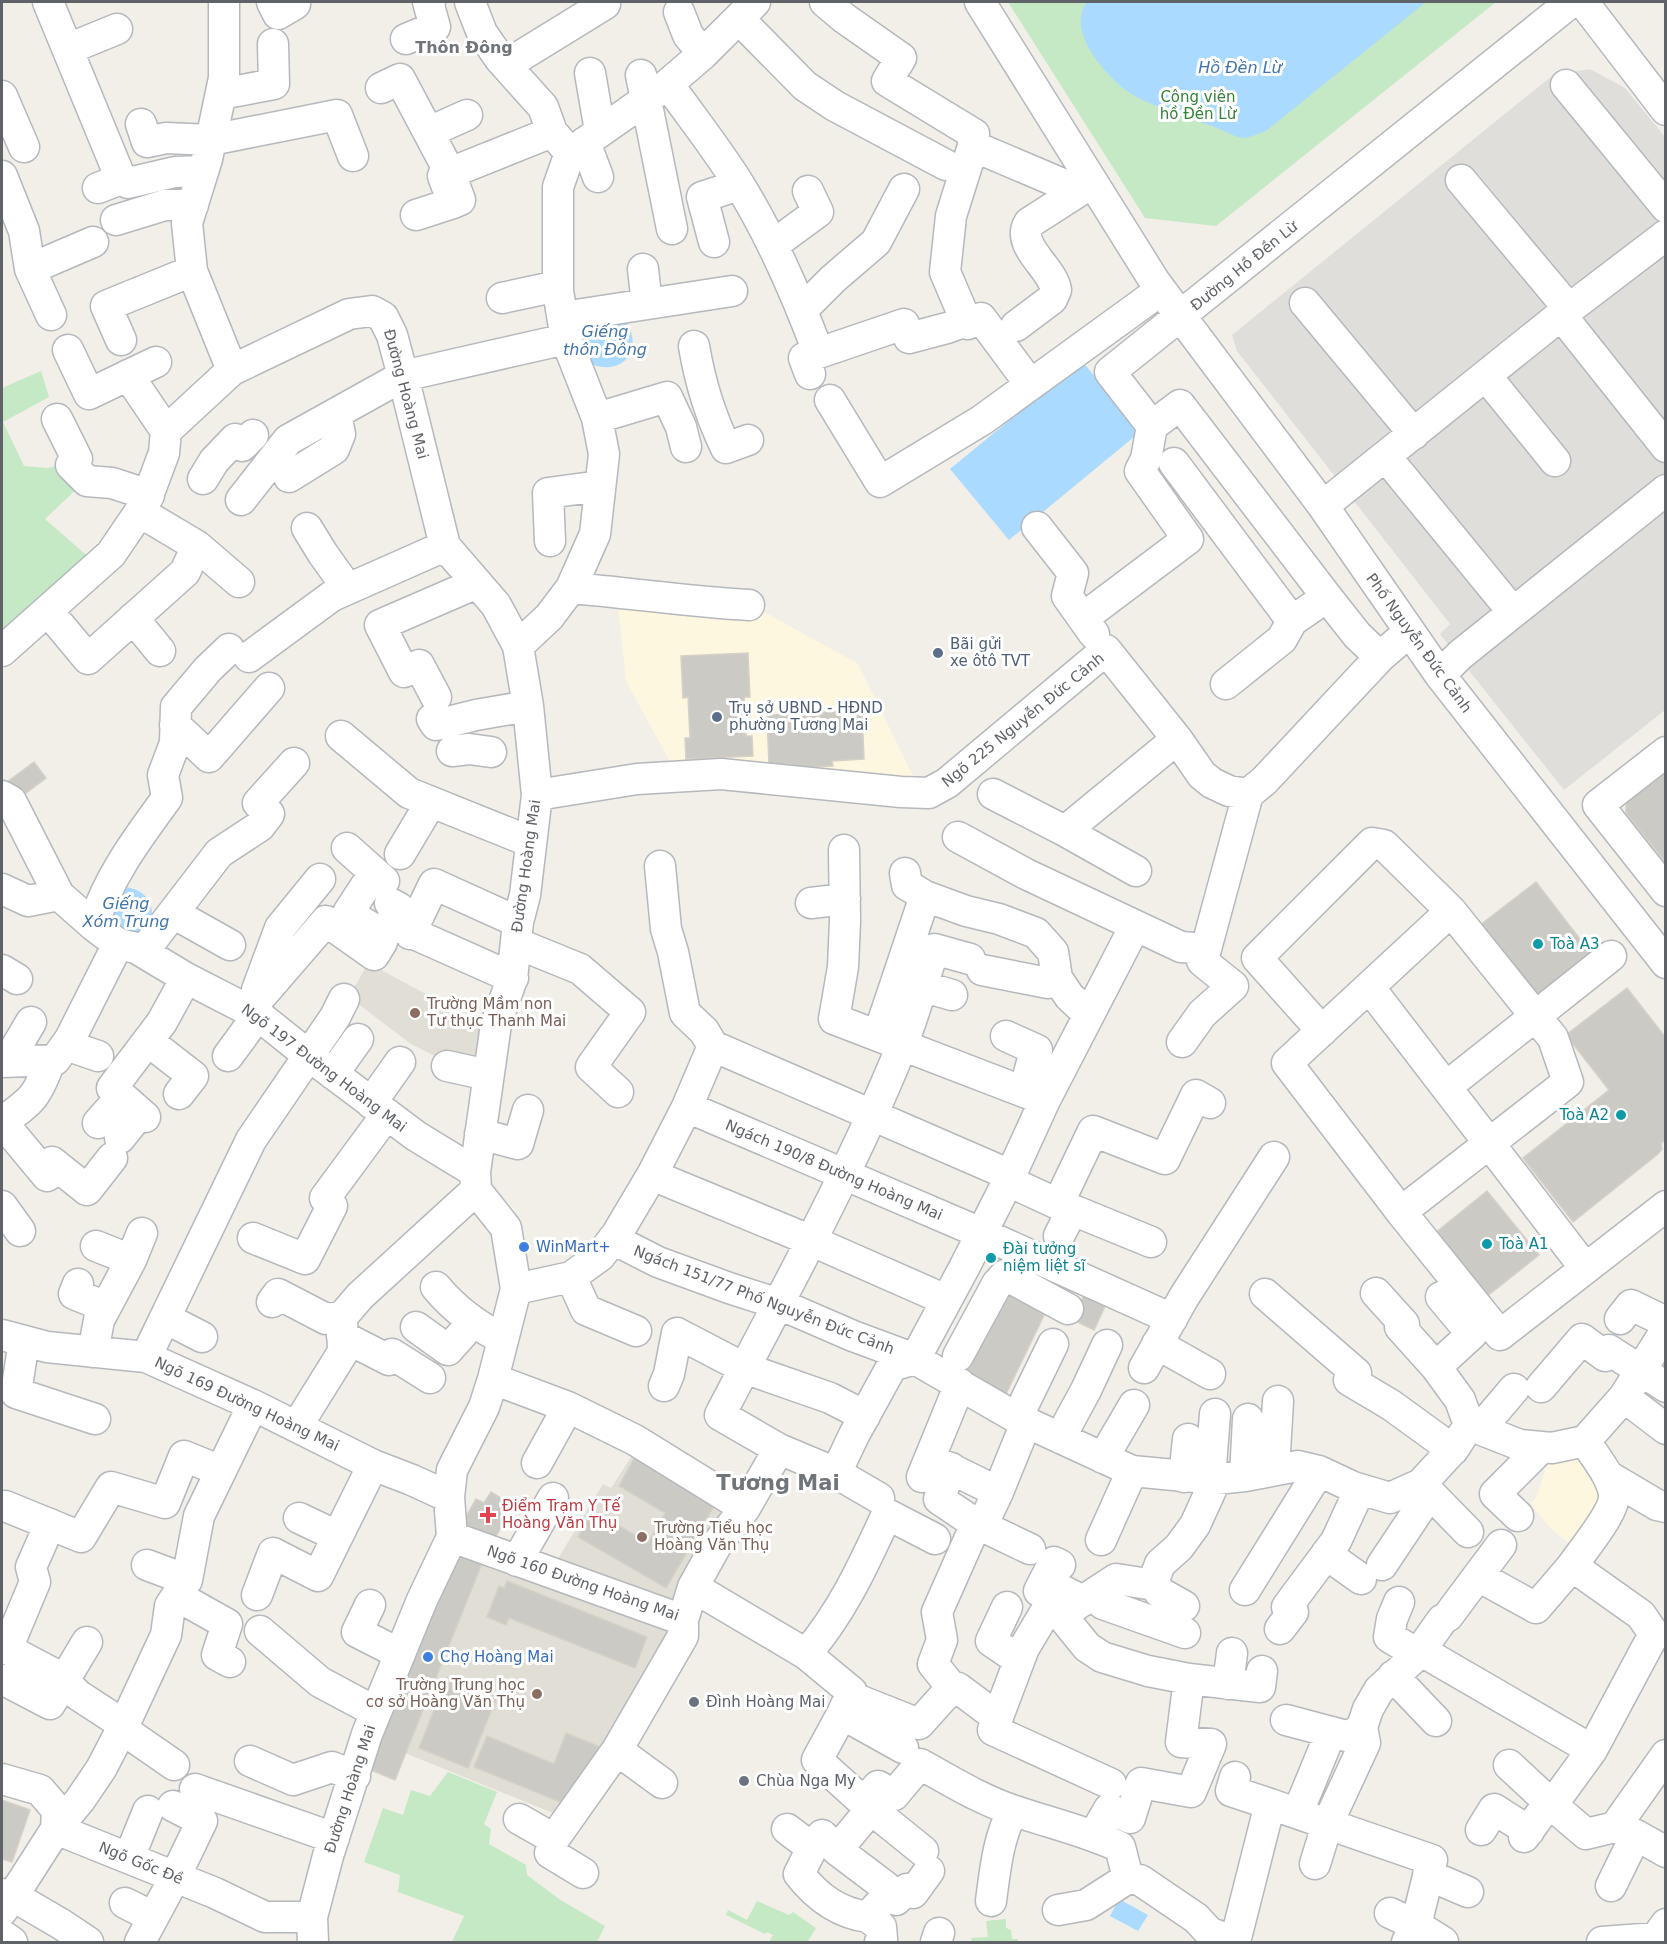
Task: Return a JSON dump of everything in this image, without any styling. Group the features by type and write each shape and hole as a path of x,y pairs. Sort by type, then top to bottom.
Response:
{"street":[{"path":"48,2 121,179 98,188"},
{"path":"224,2 224,78 211,140 187,223 192,271 232,370"},
{"path":"406,39 435,27 428,2 430,2"},
{"path":"470,2 482,33 506,65 543,107 577,140 597,177"},
{"path":"506,65 605,4 604,2"},
{"path":"825,2 900,58 887,81 974,134 973,146 951,216 945,272 968,324 981,318 1030,384"},
{"name":"Đường Hồ Đền Lừ","path":"980,2 1086,187 1180,317 1571,2"},
{"path":"1583,2 1665,110"},
{"path":"416,215 453,203 443,176 577,140 652,86 703,54 747,10 805,86 835,106 946,165"},
{"path":"679,12 688,35 703,54"},
{"path":"68,49 117,29"},
{"path":"221,94 274,84 273,44"},
{"path":"518,646 549,617 571,588 595,534 604,454 597,418 564,328 558,286 558,187 577,140 590,73"},
{"path":"381,88 400,80 450,173"},
{"path":"1566,85 1665,207"},
{"path":"652,86 739,185 773,244 802,310 814,363 904,324 909,338 966,321"},
{"path":"652,86 672,229"},
{"path":"2,96 24,147"},
{"path":"141,124 147,142 166,138 211,140 307,134 337,115 353,156"},
{"path":"429,132 467,115"},
{"path":"973,146 1086,187"},
{"path":"128,183 175,172 203,171"},
{"path":"2,176 24,231 30,269 51,315"},
{"path":"1461,180 1565,312 1665,447"},
{"path":"714,242 702,197 739,185"},
{"path":"1016,326 1052,299 1056,290 1026,240 1025,229 1029,223 1086,187"},
{"path":"802,310 833,279 876,242 904,189"},
{"path":"773,244 818,212 808,192"},
{"path":"116,220 165,205 193,205"},
{"path":"1323,506 1665,235"},
{"path":"30,269 93,242"},
{"path":"643,269 647,304"},
{"path":"121,340 106,306 192,271"},
{"path":"502,298 558,286"},
{"path":"830,400 880,482 982,420 1161,290"},
{"path":"220,489 288,440 403,376 647,304 732,291"},
{"path":"1305,303 1414,434"},
{"name":"Đường Hoàng Mai","path":"165,442 232,370 349,314 372,311 396,314 392,335 445,546 496,605 518,646 528,706 537,795 525,895 517,932 513,978 496,1024 475,1181"},
{"path":"1152,426 1110,372 1180,317"},
{"name":"Phố Nguyễn Đức Cảnh","path":"1180,317 1323,506 1440,675 1665,963"},
{"path":"694,346 701,383 712,418 726,448 748,440"},
{"path":"68,350 89,394 156,362"},
{"path":"128,375 165,442 220,489"},
{"path":"1486,376 1555,461"},
{"path":"597,418 667,397 683,437 712,418"},
{"path":"1083,618 1188,539 1140,471 1146,459 1152,426 1180,405 1326,597 1357,635 1380,657"},
{"path":"289,477 334,449 340,434 336,415"},
{"path":"57,419 77,459 71,465 87,481 112,483 144,503 238,582"},
{"path":"220,489 214,461 235,439 242,446 253,435"},
{"path":"2,651 111,554 144,503 165,442"},
{"path":"1386,457 1513,612"},
{"path":"1174,463 1292,621"},
{"path":"550,541 548,493 600,486"},
{"path":"1440,675 1460,655 1665,490"},
{"path":"1037,527 1073,573 1067,596 1106,650"},
{"path":"307,528 348,589"},
{"path":"48,611 88,659 185,572 197,546"},
{"path":"93,925 122,859 167,798 163,775 175,743 176,707 208,669 239,653 332,596 445,546"},
{"path":"477,583 380,625 404,672 418,665 434,708 436,725 528,706"},
{"path":"571,588 639,594 694,603 749,605"},
{"path":"1226,684 1282,639 1292,621 1326,597"},
{"path":"133,618 160,651"},
{"path":"1182,1042 1202,1014 1233,986 1202,961 1248,794 1264,781 1380,657 1409,632"},
{"name":"Ngõ 225 Nguyễn Đức Cảnh","path":"537,795 636,779 722,774 929,793 947,783 1106,650 1177,739 1202,775 1212,783 1248,794"},
{"path":"175,725 209,757 269,688"},
{"path":"468,717 471,751"},
{"path":"341,736 409,793 531,842"},
{"path":"1065,831 1177,739"},
{"path":"165,791 201,750"},
{"path":"1665,752 1598,805 1665,891"},
{"path":"186,978 163,1032 112,1088 136,1109 110,1140 87,1190 52,1161 44,1173 3,1122 39,1092 58,1053 130,948 173,913 219,854 260,825 269,814 258,803 294,763"},
{"path":"993,794 1136,871"},
{"name":"Ngõ 197 Đường Hoàng Mai","path":"2,796 11,801 59,895 93,925 130,948 254,1012 475,1181"},
{"path":"400,854 431,802"},
{"path":"958,837 1026,874 1180,947 1206,949"},
{"path":"1322,1031 1257,958 1372,843 1384,845 1451,911 1553,1038 1568,1083 1401,1212"},
{"path":"347,848 389,908 513,978"},
{"path":"844,850 843,967 834,1019 1034,1096"},
{"path":"660,866 666,929 685,1013 704,1030 713,1046 873,1114 1065,1207 1151,1242"},
{"path":"905,873 907,885 925,896 966,912 999,918 1036,933 1053,952 1057,978 1069,996 1089,1015"},
{"path":"254,1012 280,928 320,879"},
{"path":"389,908 434,884 580,969 630,1012 591,1066 618,1092"},
{"path":"2,889 28,901 59,895"},
{"path":"879,1498 836,1473 779,1449 720,1415 812,1240 873,1114 925,896"},
{"path":"811,903 845,899"},
{"path":"228,1056 254,1012 327,921 374,955 382,942 389,908"},
{"path":"1451,911 1287,1064 1401,1212 1500,1335 1665,1206"},
{"path":"173,913 230,945"},
{"path":"836,1473 892,1366 915,1359 1009,1178 1034,1096 1089,1015 1135,926"},
{"path":"890,1041 921,986 934,949 976,964 1048,983 1057,978"},
{"path":"1446,1087 1611,956"},
{"path":"921,986 952,995"},
{"path":"1369,987 1585,1268"},
{"path":"146,1356 251,1140 344,999"},
{"path":"5,1062 31,1022"},
{"path":"163,1032 193,1076 179,1094"},
{"path":"1006,1036 1037,1050 1032,1062 1034,1096"},
{"path":"333,1074 358,1039"},
{"path":"516,1289 571,1277 600,1256 652,1175 687,1107 713,1046"},
{"path":"5,1062 58,1053 98,1056"},
{"path":"253,1238 304,1259 332,1206 325,1198 379,1109 400,1062"},
{"path":"447,1066 488,1075"},
{"path":"1059,1236 1065,1207 1094,1131 1165,1159 1196,1095 1210,1103"},
{"name":"Ngách 190/8 Đường Hoàng Mai","path":"687,1107 981,1233 1210,1374"},
{"path":"480,1134 518,1144 528,1110"},
{"path":"1158,1344 1185,1297 1274,1157"},
{"path":"652,1175 812,1240 946,1300"},
{"path":"297,1426 343,1352 342,1326 360,1296 475,1181 506,1228 516,1289 494,1379 484,1407 452,1470 448,1497 452,1537"},
{"path":"2,1206 20,1231"},
{"path":"93,1352 99,1320 142,1233"},
{"name":"Ngách 151/77 Phố Nguyễn Đức Cảnh","path":"613,1239 658,1262 779,1304 915,1359 959,1370 1021,1420 1132,1471 1227,1476 1298,1466 1319,1471 1360,1489 1390,1498 1425,1489"},
{"path":"96,1246 130,1260"},
{"path":"964,1268 997,1284"},
{"path":"1030,1549 979,1525 939,1499 934,1468 959,1370 997,1284 1005,1275 1068,1309"},
{"path":"571,1277 586,1310 636,1331"},
{"path":"78,1284 74,1294 106,1307"},
{"path":"436,1287 451,1305 473,1322 503,1340"},
{"path":"1376,1293 1404,1324 1400,1328 1436,1367 1460,1400 1474,1427 1521,1445 1552,1448 1585,1441 1624,1397 1665,1330"},
{"path":"272,1302 278,1294 342,1326 389,1360 392,1354 430,1378"},
{"path":"1265,1294 1356,1373 1349,1380 1390,1405 1453,1450"},
{"path":"1436,1367 1472,1334 1441,1297"},
{"path":"1620,1319 1631,1305 1665,1322"},
{"path":"165,1318 202,1337"},
{"path":"416,1327 448,1350 473,1322"},
{"path":"664,1386 669,1374 677,1334 744,1368 830,1398 865,1416"},
{"path":"13,1338 16,1393 95,1419"},
{"name":"Ngõ 169 Đường Hoàng Mai","path":"13,1338 48,1347 146,1356 373,1464 448,1497"},
{"path":"1326,1554 1372,1572 1453,1450 1474,1427 1528,1388 1582,1339 1605,1356 1609,1350 1665,1387"},
{"path":"954,1690 933,1664 942,1640 937,1612 979,1525 998,1492 1021,1420 1053,1344"},
{"path":"1060,1438 1107,1345"},
{"path":"494,1379 568,1407 635,1440 745,1508"},
{"path":"1624,1397 1665,1429"},
{"path":"1080,1603 1116,1579 1148,1584 1154,1580 1160,1564 1179,1547 1195,1525 1278,1401"},
{"path":"88,1942 61,1924 5,1900 56,1829 80,1800 101,1769 123,1727 166,1635 170,1606 182,1588 200,1516 253,1405"},
{"path":"1103,1458 1134,1405"},
{"path":"537,1462 568,1407"},
{"path":"1227,1476 1231,1416"},
{"path":"1189,1439 1227,1476"},
{"path":"1478,1576 1536,1608 1572,1566 1612,1504 1614,1495 1608,1476 1585,1441"},
{"path":"1518,1516 1495,1494 1542,1447"},
{"name":"Ngõ 160 Đường Hoàng Mai","path":"452,1537 683,1620 693,1587 717,1544 745,1508 779,1449"},
{"path":"5,1506 81,1537 111,1487 165,1503 184,1456 221,1471"},
{"path":"257,1595 273,1553 318,1576 373,1464"},
{"path":"934,1468 998,1492"},
{"path":"1101,1540 1132,1471"},
{"path":"1245,1590 1255,1551 1290,1531 1319,1471"},
{"path":"1608,1476 1657,1505 1665,1507"},
{"path":"1280,1629 1293,1612 1287,1607 1336,1541 1360,1489"},
{"path":"1425,1489 1468,1532"},
{"path":"517,1561 553,1498"},
{"path":"806,1653 836,1614 887,1514 935,1539"},
{"path":"299,1518 337,1536"},
{"path":"50,1524 31,1567 35,1582 7,1649 60,1677 78,1695 174,1765"},
{"name":"Đường Hoàng Mai","path":"312,1930 334,1838 367,1734 422,1600 452,1537"},
{"path":"1315,1864 1327,1825 1365,1743 1362,1727 1368,1709 1379,1690 1418,1654 1501,1545"},
{"path":"147,1565 182,1588 227,1624 217,1654 230,1662"},
{"path":"1481,1830 1494,1809 1527,1834 1592,1750 1660,1631 1572,1566"},
{"path":"1048,1579 1080,1603 1087,1647 1102,1657 1148,1671 1189,1679 1228,1684 1261,1679"},
{"path":"1111,1784 993,1730 1024,1648 1046,1611 1080,1603 1101,1595 1103,1604 1185,1619 1159,1593 1154,1580"},
{"path":"693,1587 806,1653 852,1692 847,1706 817,1760 868,1806 926,1861 913,1893 907,1889 896,1900 888,1894 874,1930 854,1915 837,1909 809,1887 799,1874 868,1806 878,1786 894,1795 920,1764 963,1790 1013,1811 1094,1835 1120,1847 1128,1878"},
{"path":"1399,1602 1392,1619 1389,1637 1418,1654 1430,1656 1592,1750"},
{"path":"370,1605 357,1632 400,1654"},
{"path":"1007,1607 991,1641 1019,1660"},
{"path":"583,1873 550,1853 554,1839 617,1750 684,1636 683,1620"},
{"path":"260,1632 320,1682 376,1712"},
{"path":"4,1680 50,1704 87,1642"},
{"path":"1228,1684 1232,1653"},
{"path":"1393,1676 1436,1721"},
{"path":"1094,1835 1109,1809 1130,1818 1141,1784 1191,1792 1211,1744 1171,1741 1189,1679"},
{"path":"847,1706 919,1724 945,1695 958,1688 998,1718"},
{"path":"847,1706 903,1748"},
{"path":"1286,1720 1350,1737 1362,1727"},
{"path":"1303,1800 1331,1732"},
{"path":"617,1750 663,1783"},
{"path":"1611,1886 1626,1831 1665,1755"},
{"path":"250,1761 293,1780 332,1767 355,1776"},
{"path":"1509,1766 1586,1834 1626,1831 1665,1852"},
{"path":"1235,1778 1231,1791 1432,1860 1428,1875 1404,1927 1443,1942"},
{"path":"2,1779 40,1790 57,1810 56,1829"},
{"path":"172,1802 334,1838"},
{"path":"129,1858 172,1802"},
{"path":"139,1935 175,1877 202,1821 172,1802"},
{"path":"1058,1910 1086,1905 1128,1878 1140,1880 1196,1918 1220,1940 1270,1804"},
{"path":"991,1901 1006,1823 1013,1811"},
{"path":"519,1819 554,1839"},
{"name":"Ngõ Gốc Đề","path":"56,1829 175,1877 265,1917 278,1930 312,1930"},
{"path":"787,1829 825,1849 886,1887"},
{"path":"1428,1875 1468,1892"},
{"path":"125,1903 139,1935"},
{"path":"1602,1942 1656,1938 1665,1924"},
{"path":"2,1935 12,1942"}],"shaded area":[{"path":"1590,69 1625,88 1665,137 1665,710 1564,790 1440,634 1450,624 1237,351 1232,335 1553,75"},
{"path":"618,603 759,609 858,664 914,778 674,769 626,681"},
{"name":"Trường Mầm non Tư thục Thanh Mai","path":"368,963 491,1029 482,1072 454,1066 411,1044 349,997"},
{"path":"1582,1446 1609,1496 1576,1549 1551,1529 1531,1504 1536,1498 1551,1453"},
{"name":"Trường Tiểu học Hoàng Văn Thụ","path":"637,1448 731,1507 670,1611 553,1567 603,1484 611,1488"},
{"name":"Trường Trung học cơ sở Hoàng Văn Thụ","path":"485,1557 668,1626 673,1638 570,1820 405,1753"}],"green space":[{"name":"Công viên hồ Đền Lừ","path":"1008,2 1496,2 1216,226 1145,218"},
{"path":"41,371 49,397 3,422 24,466 48,468 70,462 84,482 45,519 93,561 2,635 2,388"},
{"path":"448,1772 497,1792 484,1824 491,1829 489,1844 526,1865 527,1875 559,1899 605,1926 597,1942 452,1942 464,1916 398,1892 400,1875 364,1862 383,1808 403,1815 411,1790 430,1796"},
{"path":"757,1901 789,1915 793,1912 816,1928 808,1941 811,1942 769,1942 773,1935 767,1932 765,1934 726,1915 728,1910 747,1920"},
{"path":"1006,1919 1006,1928 1011,1930 1012,1939 1018,1939 1018,1942 972,1942 971,1938 988,1937 986,1921"}],"water":[{"name":"Hồ Đền Lừ","path":"1087,2 1426,2 1266,131 1243,138 1143,100 1123,88 1089,49 1081,25 1082,13"},
{"name":"Giếng thôn Đông","path":"623,318 630,329 633,340 628,357 612,367 601,367 589,363 578,331 582,323"},
{"path":"1082,361 1140,432 1009,540 950,469"},
{"name":"Giếng Xóm Trung","path":"123,887 140,892 151,905 150,919 141,933 117,936 103,901"},
{"path":"1119,1899 1148,1915 1138,1931 1110,1916"}],"building":[{"name":"Trụ sở UBND - HĐND phường Tương Mai","path":"748,653 750,697 744,697 746,736 752,736 753,756 686,759 685,738 690,738 688,697 683,698 681,656"},
{"path":"862,710 864,759 832,761 833,766 793,768 792,764 769,765 767,715"},
{"path":"34,762 46,778 18,799 6,783"},
{"path":"1666,765 1666,863 1626,813 1626,796"},
{"name":"Toà A3","path":"1536,882 1597,961 1540,1005 1479,926"},
{"name":"Toà A2","path":"1627,988 1666,1038 1666,1140 1661,1143 1662,1149 1658,1154 1573,1222 1523,1158 1609,1090 1566,1035"},
{"name":"Toà A1","path":"1487,1191 1539,1255 1486,1297 1435,1233"},
{"path":"1005,1288 1047,1309 1006,1394 964,1373"},
{"path":"1086,1290 1108,1300 1094,1330 1073,1320"},
{"path":"635,1457 716,1503 666,1588 578,1537 593,1510 648,1543 665,1513 619,1486"},
{"name":"Điểm Trạm Y Tế Hoàng Văn Thụ","path":"491,1492 514,1506 492,1543 462,1524 476,1499 484,1503"},
{"name":"Chợ Hoàng Mai","path":"455,1549 483,1561 395,1780 366,1768"},
{"path":"507,1581 647,1637 635,1668 509,1618 506,1625 487,1617 499,1586 504,1588"},
{"path":"447,1677 497,1697 468,1768 419,1748"},
{"path":"566,1733 600,1747 575,1808 474,1767 487,1736 554,1764"},
{"path":"2,1800 30,1810 12,1862 2,1859"}],"place":[{"name":"Bãi gửi xe ôtô TVT","path":"938,653"},
{"name":"Trụ sở UBND - HĐND phường Tương Mai","path":"717,717"},
{"name":"Toà A3","path":"1538,944"},
{"name":"Trường Mầm non Tư thục Thanh Mai","path":"415,1013"},
{"name":"Toà A2","path":"1621,1115"},
{"name":"Toà A1","path":"1487,1244"},
{"name":"WinMart+","path":"524,1247"},
{"name":"Đài tưởng niệm liệt sĩ","path":"991,1258"},
{"name":"Điểm Trạm Y Tế Hoàng Văn Thụ","path":"488,1515"},
{"name":"Trường Tiểu học Hoàng Văn Thụ","path":"642,1537"},
{"name":"Chợ Hoàng Mai","path":"428,1657"},
{"name":"Trường Trung học cơ sở Hoàng Văn Thụ","path":"537,1694"},
{"name":"Đình Hoàng Mai","path":"694,1702"},
{"name":"Chùa Nga My","path":"744,1781"}],"district":[{"name":"Thôn Đông","path":"464,47"},
{"name":"Tương Mai","path":"778,1483"}]}
